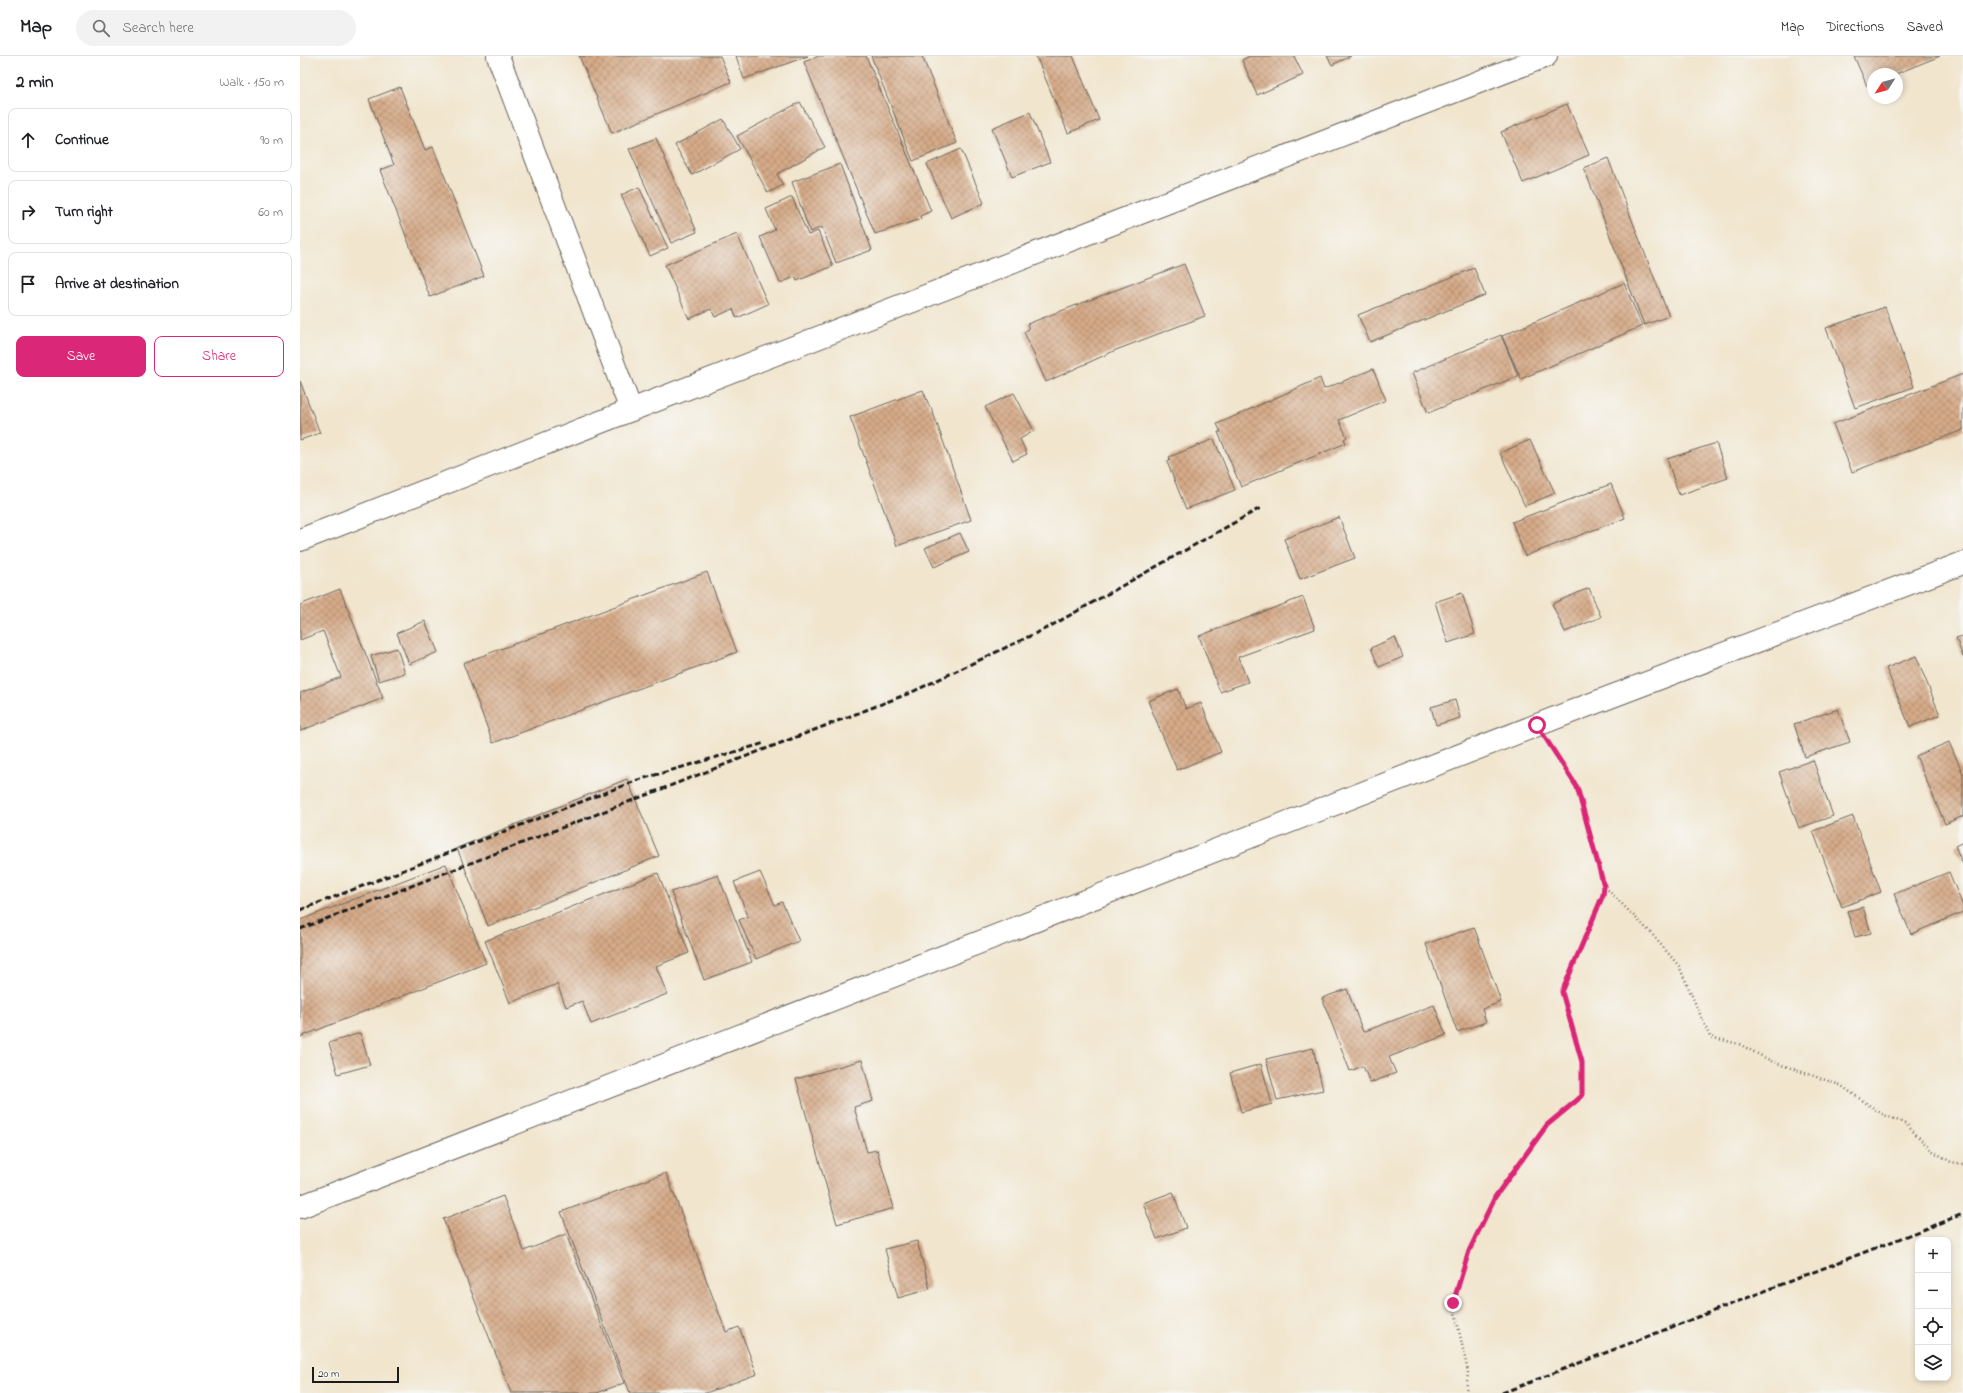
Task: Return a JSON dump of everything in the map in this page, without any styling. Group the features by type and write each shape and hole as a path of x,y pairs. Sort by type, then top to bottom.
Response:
{"street":[{"path":"498,56 631,410"},
{"path":"300,540 631,410 1546,56"},
{"path":"300,1207 1537,725 1963,563"}],"path":[{"path":"1466,1393 1468,1372 1453,1303 1469,1251 1495,1197 1547,1125 1582,1096 1582,1062 1562,992 1603,895 1604,886 1577,787 1537,725"},
{"path":"1604,886 1652,933 1679,966 1710,1037 1739,1044 1773,1062 1840,1085 1882,1114 1906,1124 1931,1150 1951,1162 1963,1164"}],"building":[{"path":"579,56 720,56 731,82 612,133"},
{"path":"736,56 808,56 744,79"},
{"path":"819,56 866,56 931,211 920,216 921,219 875,234 804,62"},
{"path":"871,56 922,56 957,143 913,161"},
{"path":"1036,56 1073,56 1099,120 1068,133"},
{"path":"1250,56 1294,56 1303,75 1257,95 1242,60"},
{"path":"1327,56 1351,56 1332,65"},
{"path":"1854,56 1940,56 1903,71 1903,68 1867,68 1867,86"},
{"path":"400,87 425,150 433,147 484,276 430,297 380,170 394,165 369,99"},
{"path":"800,102 825,147 777,174 783,185 768,193 737,136"},
{"path":"1567,104 1589,155 1523,183 1501,132"},
{"path":"1030,112 1050,162 1012,177 992,128"},
{"path":"723,119 740,149 692,175 675,145"},
{"path":"656,138 697,232 671,243 629,149"},
{"path":"961,149 984,203 951,218 927,164"},
{"path":"1608,158 1669,316 1644,325 1584,168"},
{"path":"840,164 872,250 836,263 822,227 810,232 792,182"},
{"path":"639,187 668,248 650,256 621,195"},
{"path":"792,197 808,235 818,231 833,266 797,281 795,277 780,283 760,237 775,230 766,209"},
{"path":"737,234 768,304 737,318 733,309 715,317 711,309 689,319 665,265"},
{"path":"1184,264 1205,316 1116,350 1046,382 1024,332 1029,329 1027,324"},
{"path":"1474,268 1485,295 1370,342 1358,315"},
{"path":"1624,283 1642,326 1521,379 1502,336"},
{"path":"1885,307 1914,387 1855,408 1826,328"},
{"path":"1501,335 1518,376 1428,413 1412,373"},
{"path":"1373,369 1386,400 1339,420 1347,437 1344,439 1346,443 1241,487 1218,432 1221,432 1217,424 1320,378 1324,389"},
{"path":"1963,374 1963,430 1852,472 1833,424"},
{"path":"300,381 320,433 300,440"},
{"path":"923,390 930,408 931,407 971,520 897,546 850,417"},
{"path":"1014,393 1034,431 1020,439 1027,454 1013,461 985,407"},
{"path":"1214,439 1235,490 1186,509 1167,462 1170,460 1169,457"},
{"path":"1530,440 1555,493 1525,506 1500,453"},
{"path":"1716,443 1728,478 1679,495 1667,459"},
{"path":"1611,484 1625,518 1525,556 1512,522"},
{"path":"1339,517 1355,558 1300,579 1284,539"},
{"path":"960,533 969,552 934,567 925,548"},
{"path":"707,572 737,652 493,743 463,663"},
{"path":"1589,588 1601,617 1565,632 1552,604"},
{"path":"340,589 383,698 300,731 300,693 341,677 323,631 300,640 300,605"},
{"path":"1462,593 1475,634 1448,643 1435,602"},
{"path":"1303,597 1315,629 1238,657 1248,682 1220,692 1199,636"},
{"path":"425,621 438,652 409,664 397,633"},
{"path":"1963,636 1963,657 1956,638"},
{"path":"1395,637 1403,657 1379,667 1371,648"},
{"path":"397,648 405,673 379,681 371,656"},
{"path":"1916,656 1940,715 1910,727 1886,668"},
{"path":"1178,689 1186,709 1201,703 1221,752 1177,770 1148,701"},
{"path":"1455,700 1460,718 1436,725 1431,707"},
{"path":"1838,709 1850,742 1805,757 1794,724"},
{"path":"1949,742 1963,774 1963,816 1945,824 1916,756"},
{"path":"1813,760 1833,816 1799,828 1779,772"},
{"path":"627,779 659,856 488,926 457,848"},
{"path":"1853,816 1881,892 1842,907 1813,831"},
{"path":"1963,842 1963,864 1955,846"},
{"path":"446,864 486,963 300,1037 300,920"},
{"path":"760,872 775,905 782,902 799,941 756,959 739,920 748,916 734,882"},
{"path":"1949,872 1963,906 1963,912 1911,934 1894,894"},
{"path":"658,873 689,953 656,966 667,994 591,1024 582,1001 566,1007 557,984 510,1003 485,941"},
{"path":"718,875 752,962 704,980 671,892"},
{"path":"1863,907 1871,933 1855,937 1847,911"},
{"path":"1474,927 1501,1002 1482,1009 1486,1022 1457,1032 1426,944"},
{"path":"1347,989 1363,1032 1434,1005 1446,1035 1389,1057 1396,1073 1370,1083 1363,1066 1350,1071 1322,998"},
{"path":"360,1033 370,1065 338,1074 329,1043"},
{"path":"1313,1048 1323,1090 1277,1100 1266,1059"},
{"path":"862,1060 873,1101 854,1107 867,1152 877,1150 894,1208 837,1224 796,1079"},
{"path":"1261,1064 1272,1104 1241,1112 1230,1073"},
{"path":"666,1173 726,1332 739,1327 757,1374 706,1393 630,1393 561,1212"},
{"path":"1173,1192 1186,1228 1157,1239 1143,1203"},
{"path":"503,1196 524,1251 566,1234 624,1383 597,1393 511,1393 443,1219"},
{"path":"917,1241 930,1289 898,1298 885,1249"}],"railway":[{"path":"300,929 910,693 1049,627 1262,507"},
{"path":"300,910 638,780 765,743"},
{"path":"1502,1393 1963,1214"}],"route":[{"path":"1453,1303 1469,1251 1495,1197 1547,1125 1582,1096 1582,1062 1562,992 1603,895 1604,886 1577,787 1537,725"}]}
